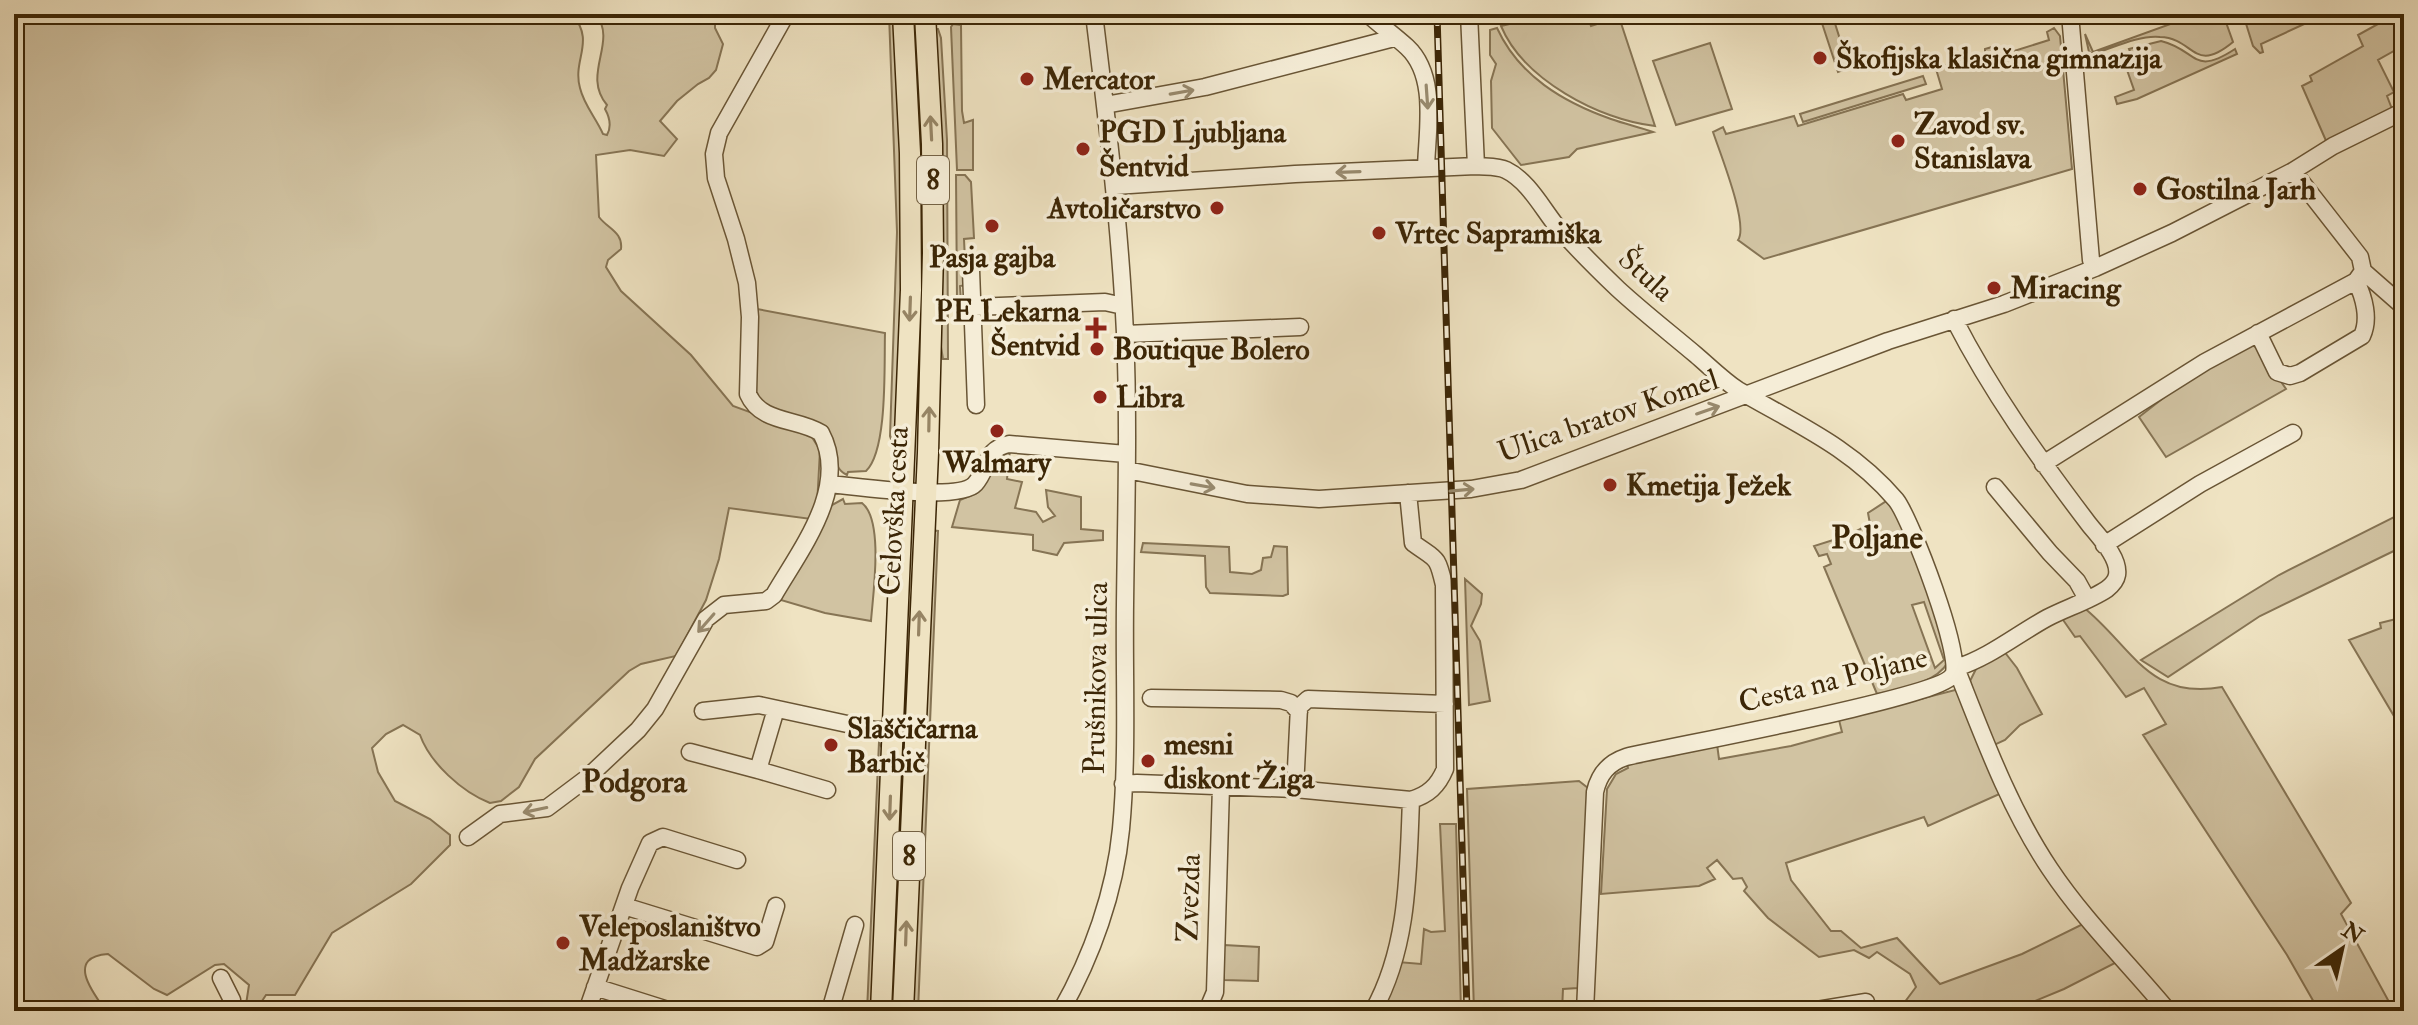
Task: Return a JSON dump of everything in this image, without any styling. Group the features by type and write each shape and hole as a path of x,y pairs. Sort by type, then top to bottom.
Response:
{"main road":[{"name":"Celovška cesta","path":"881,1011 912,231 903,14"},
{"name":"Celovška cesta","path":"903,1011 926,493 933,253 932,144 925,14"}],"street":[{"path":"468,837 500,814 547,808 587,778 638,730 655,709 706,619 724,605 766,601 774,595 822,508 829,484 829,459 821,433 761,411 748,394 750,317 747,283 713,166 719,133 786,14"},
{"name":"Prušnikova ulica","path":"1061,1011 1084,966 1104,909 1117,858 1123,784 1125,334 1115,186 1094,14"},
{"path":"1368,14 1414,55 1426,85 1426,168"},
{"path":"1469,14 1476,166"},
{"path":"2070,14 2083,182 2091,260 2095,268"},
{"path":"1105,105 1205,87 1394,38"},
{"name":"Ulica bratov Komel","path":"926,493 968,489 976,484 991,452 1001,446 1017,444 1126,462 1193,485 1259,495 1319,499 1471,489 1521,480 1888,341 2004,304 2095,268 2172,233 2404,111"},
{"name":"Štula","path":"1115,186 1426,168 1476,166 1503,169 1513,175 1588,261 1717,373 1749,395"},
{"path":"2258,333 2277,372 2290,376 2362,336 2366,328 2359,276 2360,257 2293,171"},
{"path":"971,270 976,405"},
{"path":"2359,276 2404,307"},
{"path":"2043,464 2205,362 2359,276"},
{"path":"974,307 1105,302 1123,306"},
{"path":"1954,319 1983,376 2116,563 2117,577 2111,586 2045,619 1974,662 1956,668 1993,757 2041,855 2168,1011"},
{"path":"1125,334 1300,327"},
{"name":"Cesta na Poljane","path":"1585,1011 1595,792 1598,779 1605,769 1619,760 1645,752 1832,713 1937,686 1952,678 1956,668 1953,645 1923,556 1899,504 1841,449 1749,395"},
{"path":"2104,545 2200,484 2293,433"},
{"path":"829,484 926,493"},
{"path":"1995,487 2023,523 2077,581 2087,599"},
{"path":"1123,784 1295,789 1411,800 1425,796 1445,769 1444,585 1439,563 1433,555 1413,543 1408,493"},
{"path":"1151,698 1281,700 1291,703 1299,712"},
{"path":"1295,789 1302,702 1308,699 1445,704"},
{"path":"703,711 759,705 863,727 893,730"},
{"path":"758,770 776,709"},
{"path":"690,752 827,790"},
{"name":"Zvezda","path":"1207,1011 1215,992 1221,786"},
{"path":"1373,1011 1396,954 1407,885 1411,800"},
{"path":"587,1011 650,843 663,837 737,860"},
{"path":"624,906 757,947 765,942 776,906"},
{"path":"830,1011 855,925"},
{"path":"221,978 232,1000 228,1011"},
{"path":"595,987 671,1011"},
{"path":"1811,1011 1866,1002"}],"shaded area":[{"path":"14,14 572,14 579,24 583,42 578,78 580,88 603,134 607,135 610,125 605,109 607,105 597,82 603,36 596,14 715,14 715,28 723,44 716,70 677,101 660,121 677,139 664,156 630,150 596,155 599,217 621,243 621,249 608,260 606,267 621,291 691,355 733,406 810,434 820,450 817,506 811,519 729,508 719,559 706,600 676,656 641,664 629,671 535,759 519,787 501,801 490,803 458,784 431,756 420,735 403,725 386,734 372,748 378,772 395,801 430,819 450,835 450,845 411,884 332,933 295,995 266,995 259,1011 245,1011 249,985 224,964 215,965 167,995 154,989 108,954 95,957 85,969 90,986 106,1011 14,1011"},
{"path":"889,14 897,14 904,154 898,442 892,442 890,436 897,232"},
{"path":"1552,14 1587,14 1591,26 1619,17 1655,126 1610,115 1565,94 1526,63 1501,26"},
{"path":"1819,14 1832,14 1849,68 1838,72"},
{"path":"2198,14 2223,14 2233,42 2210,55 2202,55 2172,39 2160,37 2134,40 2093,54 2089,52 2085,34 2093,52"},
{"path":"2243,14 2326,14 2261,44 2263,52 2260,53 2253,46"},
{"path":"2396,14 2404,14 2404,51 2401,47 2378,60 2394,92 2387,96 2392,109 2327,143 2302,86 2312,81 2310,76 2363,46 2358,35"},
{"path":"953,24 961,25 962,111 964,123 973,120 973,170 957,170"},
{"path":"1497,28 1517,60 1544,85 1593,112 1653,132 1577,149 1569,157 1521,165 1492,128 1491,81 1496,64 1490,55 1490,30"},
{"path":"2054,28 2060,36 2072,169 1764,259 1738,240 1740,220 1737,205 1713,132 1723,127 1726,134 1794,116 1798,126 1903,94 1906,100 1942,89 1936,69 1985,53 1985,49 1992,47 1998,56 2049,40 2047,32"},
{"path":"933,29 938,29 941,38 947,140 948,359 943,359 940,341"},
{"path":"2161,41 2202,61 2221,57 2235,49 2237,54 2137,99 2117,104 2115,97 2134,90 2127,70 2136,67 2129,49"},
{"path":"1710,43 1732,109 1676,125 1653,61"},
{"path":"1923,76 1926,84 1803,122 1800,114"},
{"path":"956,175 965,175 971,182 974,238 964,239 966,285 960,286 961,302 957,302"},
{"path":"757,309 885,333 881,426 873,460 866,471 848,472 847,475 842,472 836,463 828,433 758,402 751,375"},
{"path":"2252,345 2259,349 2286,389 2166,457 2139,417 2189,378"},
{"path":"1010,450 1007,479 1022,482 1015,508 1036,512 1043,522 1055,516 1048,507 1046,490 1081,497 1081,529 1103,531 1103,540 1064,543 1057,555 1033,550 1033,535 952,527 960,500 977,493 995,458"},
{"path":"843,499 845,504 862,503 873,525 876,558 871,621 825,613 774,598 826,513"},
{"path":"1888,500 1899,518 1925,578 1948,662 1935,676 1877,694 1824,567 1831,564 1827,554 1819,556 1814,546 1849,535 1870,524 1868,513","holes":["1924,602 1944,660 1935,668 1912,605"]},
{"path":"2404,512 2404,546 2260,616 2168,677 2141,660 2279,575"},
{"path":"930,530 938,531 918,1011 910,1011"},
{"path":"1143,543 1229,547 1230,572 1252,574 1261,570 1263,558 1271,557 1274,546 1287,547 1288,594 1210,593 1206,587 1205,556 1141,552"},
{"path":"1465,579 1482,594 1471,626 1480,641 1490,701 1469,705"},
{"path":"2083,607 2158,678 2176,686 2197,689 2222,687 2351,903 2341,914 2394,1011 2319,1011 2287,955 2143,735 2166,724 2144,688 2126,697 2080,636 2075,637 2061,617"},
{"path":"2404,617 2404,733 2349,640 2381,628 2380,623"},
{"path":"906,640 908,726 896,1011 891,1011 890,975"},
{"path":"2003,650 2017,668 2042,714 2020,725 2005,740 1992,746 1970,681 1977,667"},
{"path":"1955,690 1959,692 2004,792 1928,826 1924,817 1786,863 1791,880 1831,931 1841,931 1861,948 1897,938 1940,984 2022,954 2087,922 2119,961 2011,1011 1874,1011 1873,1007 1893,1004 1901,1007 1916,987 1910,974 1877,952 1869,958 1854,950 1819,957 1768,918 1744,891 1747,887 1742,878 1733,879 1717,860 1707,868 1715,879 1699,886 1601,894 1607,789 1616,774 1628,768 1627,764 1717,744 1719,759 1791,746 1842,732 1839,720"},
{"path":"879,742 886,756 874,1011 867,1011"},
{"path":"1579,781 1588,788 1586,887 1578,988 1563,989 1562,1011 1474,1011 1467,789"},
{"path":"1440,824 1456,824 1461,1011 1380,1011 1398,962 1421,964 1424,929 1445,931"},
{"path":"1224,945 1259,947 1258,981 1224,980"}],"railway":[{"path":"1437,14 1467,1011"}],"place":[{"name":"Škofijska klasična gimnazija","path":"1820,58"},
{"name":"Mercator","path":"1027,79"},
{"name":"Zavod sv. Stanislava","path":"1898,141"},
{"name":"PGD Ljubljana Šentvid","path":"1083,149"},
{"name":"Gostilna Jarh","path":"2140,189"},
{"name":"Avtoličarstvo","path":"1217,208"},
{"name":"Pasja gajba","path":"992,226"},
{"name":"Vrtec Sapramiška","path":"1379,233"},
{"name":"Miracing","path":"1994,288"},
{"name":"PE Lekarna Šentvid","path":"1096,328"},
{"name":"Boutique Bolero","path":"1097,349"},
{"name":"Libra","path":"1100,397"},
{"name":"Walmary","path":"997,431"},
{"name":"Kmetija Ježek","path":"1610,485"},
{"name":"Slaščičarna Barbič","path":"831,745"},
{"name":"mesni diskont Žiga","path":"1148,761"},
{"name":"Veleposlaništvo Madžarske","path":"563,943"}],"district":[{"name":"Poljane","path":"1877,538"},
{"name":"Podgora","path":"634,782"}]}
